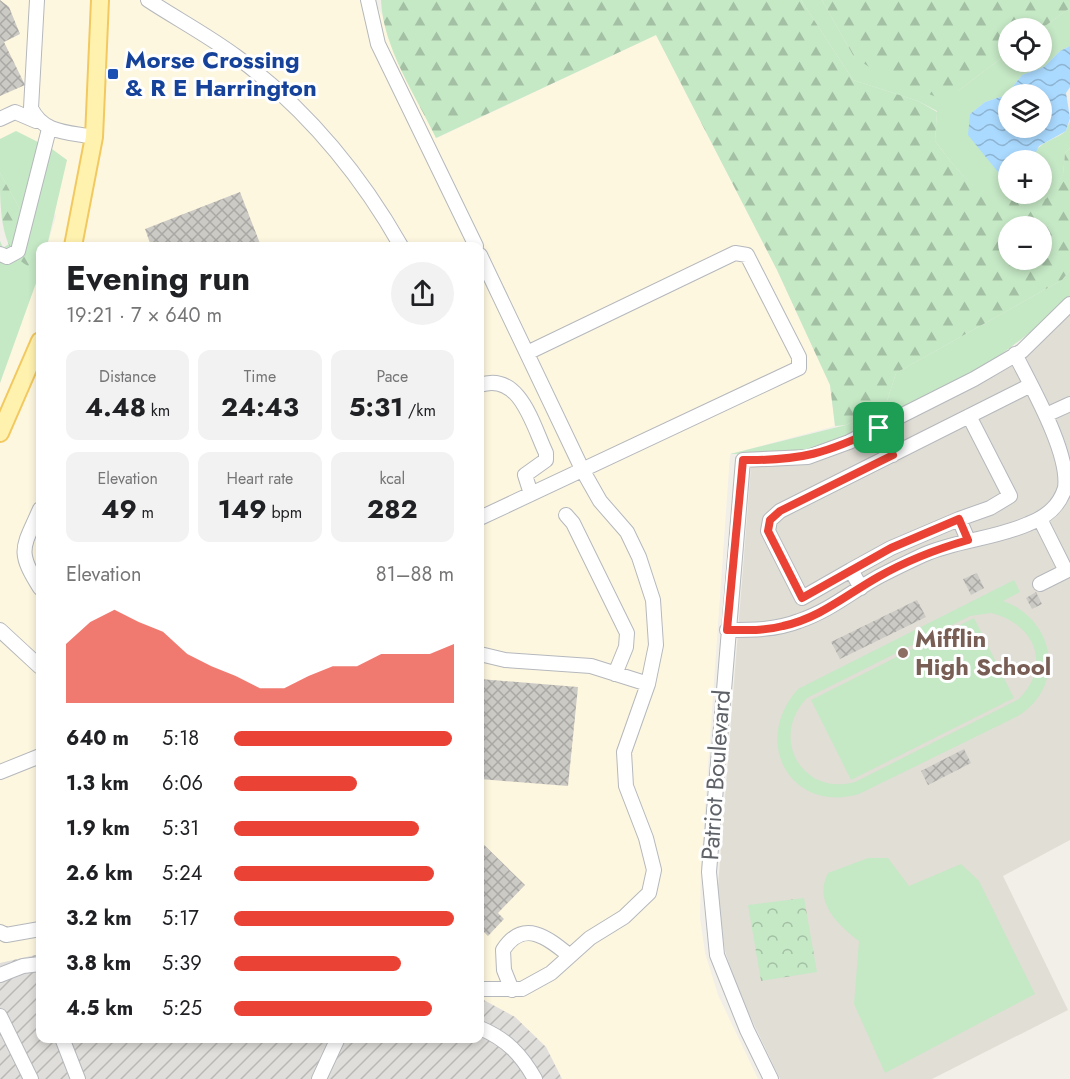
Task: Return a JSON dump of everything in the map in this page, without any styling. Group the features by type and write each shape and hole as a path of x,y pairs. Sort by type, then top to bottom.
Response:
{"main road":[{"path":"74,242 94,137 100,0"},
{"path":"0,434 36,350"}],"street":[{"path":"36,121 31,108 37,0"},
{"path":"148,0 237,56 310,120 361,182 398,242"},
{"path":"368,0 378,44 474,242"},
{"path":"0,119 15,112 50,129 94,137"},
{"path":"0,254 7,257 18,252 50,129"},
{"path":"484,516 799,368 799,357 747,255 735,253 527,353"},
{"path":"484,263 583,471 600,501 627,532 639,557 653,600 656,645 648,684 624,752 626,786 646,838 654,870 649,893 624,917 590,938 551,973 522,989 484,989"},
{"path":"893,455 879,428 1016,354 1070,304"},
{"path":"727,630 764,629 791,624 818,614 861,588 925,555 968,540 1015,529 1051,512 1061,500 1068,470 1063,451 1016,354"},
{"path":"484,382 490,381 502,384 519,396 546,453 546,460 525,475 531,494"},
{"path":"969,416 1010,496 990,508 897,545 802,598 768,531 770,520 780,511 1030,385"},
{"path":"1046,415 1070,404"},
{"name":"Patriot Boulevard","path":"771,1079 747,1030 717,954 709,872 727,630 743,460 808,457 879,428"},
{"path":"566,515 573,523 627,633 626,647 615,674"},
{"path":"36,518 23,547 23,560 36,581"},
{"path":"959,519 968,540"},
{"path":"1040,519 1066,571 1040,584"},
{"path":"851,570 861,588"},
{"path":"0,630 36,663"},
{"path":"484,655 505,660 591,666 648,684"},
{"path":"0,772 36,758"},
{"path":"0,932 6,935 36,930"},
{"path":"512,990 504,970 503,950 517,936 536,933 547,938 570,956"},
{"path":"0,975 23,966 36,964"},
{"path":"0,1016 32,1079"},
{"path":"484,1030 500,1036 516,1050 535,1079"},
{"path":"64,1043 78,1079"},
{"path":"319,1079 336,1043"}],"shaded area":[{"path":"0,0 373,0 382,15 392,48 437,138 656,35 777,270 830,385 835,426 730,454 701,866 700,918 705,953 718,995 758,1079 562,1079 546,1047 515,1017 484,1000 484,242 48,242 56,216 16,132 0,139"},
{"path":"36,282 36,955 0,963 0,383"},
{"name":"Mifflin High School","path":"1070,314 1070,840 1003,876 1068,1010 932,1079 780,1079 738,991 725,951 717,899 751,466 802,464 845,450 999,373 1031,350"},
{"path":"36,955 36,1043 484,1043 484,1000 515,1017 546,1047 562,1079 0,1079 0,963"}],"green space":[{"path":"381,0 801,0 853,80 918,101 937,112 935,141 969,182 998,197 998,204 1052,204 1052,191 1063,175 1065,153 1070,148 1070,270 1062,280 896,373 886,404 846,425 835,426 830,385 777,270 656,35 436,138 410,89 388,36"},
{"path":"801,0 822,0 854,57 958,91 998,61 998,72 1030,72 1022,75 1015,84 998,84 998,98 985,102 970,114 983,152 998,172 998,198 981,191 970,182 935,141 937,111 918,101 853,80"},
{"path":"822,0 1070,0 1070,8 1052,21 1052,18 998,18 998,61 958,91 939,98 883,76 854,57"},
{"path":"1070,8 1070,46 1060,51 1052,59 1052,21"},
{"path":"1070,121 1070,148 1065,153 1063,175 1052,192 1052,150 1036,150 1066,131"},
{"path":"16,131 52,149 67,160 48,242 36,242 36,283 0,383 0,241 3,248 31,229 0,173 0,139"},
{"path":"0,173 31,229 34,259 28,266 12,250 7,239 1,214"},
{"path":"1070,270 1070,297 1049,318 986,366 828,445 802,453 730,454 846,425 886,404 896,373 1062,280"},
{"path":"1014,580 1020,592 1003,601 1021,610 1034,622 1044,637 1048,654 1048,671 1044,688 1034,703 1018,716 859,794 835,797 814,794 798,784 785,769 779,751 778,731 784,710 798,689","holes":["991,613 1019,626 1034,647 1035,673 1019,699 855,782 836,784 820,781 807,772 797,760 792,746 791,730 796,713 807,698 970,616"]},
{"path":"974,618 1014,698 851,780 811,700"},
{"path":"868,858 888,858 909,886 961,864 979,881 1035,994 885,1073 854,1004 859,941 843,928 830,912 824,894 824,884 828,873"},
{"path":"804,898 817,972 761,981 748,905"}],"water":[{"path":"1070,46 1070,87 1066,93 1070,118 1066,131 1039,146 1037,150 998,150 998,172 968,135 970,114 985,102 998,98 998,138 1052,138 1052,84 1015,84 1022,75 1030,72 1052,72 1052,59 1060,51"}],"building":[{"path":"0,0 9,7 20,34 4,42 25,85 0,96"},
{"path":"240,192 259,242 150,242 145,229"},
{"path":"977,573 984,588 971,595 963,579"},
{"path":"1036,592 1042,604 1032,609 1026,598"},
{"path":"917,600 926,617 840,659 831,642"},
{"path":"484,679 578,687 568,786 484,779"},
{"path":"964,749 971,763 928,785 921,771"},
{"path":"484,845 525,885 498,913 504,919 488,936 484,932"}],"place":[{"name":"Morse Crossing & R E Harrington","path":"113,74"},
{"name":"Mifflin High School","path":"903,653"}],"route":[{"path":"879,428 893,455 780,511 770,520 768,531 802,598 891,548 959,519 968,540 947,546 877,577 837,604 798,622 764,629 727,630 743,460 808,457 879,428"}]}
